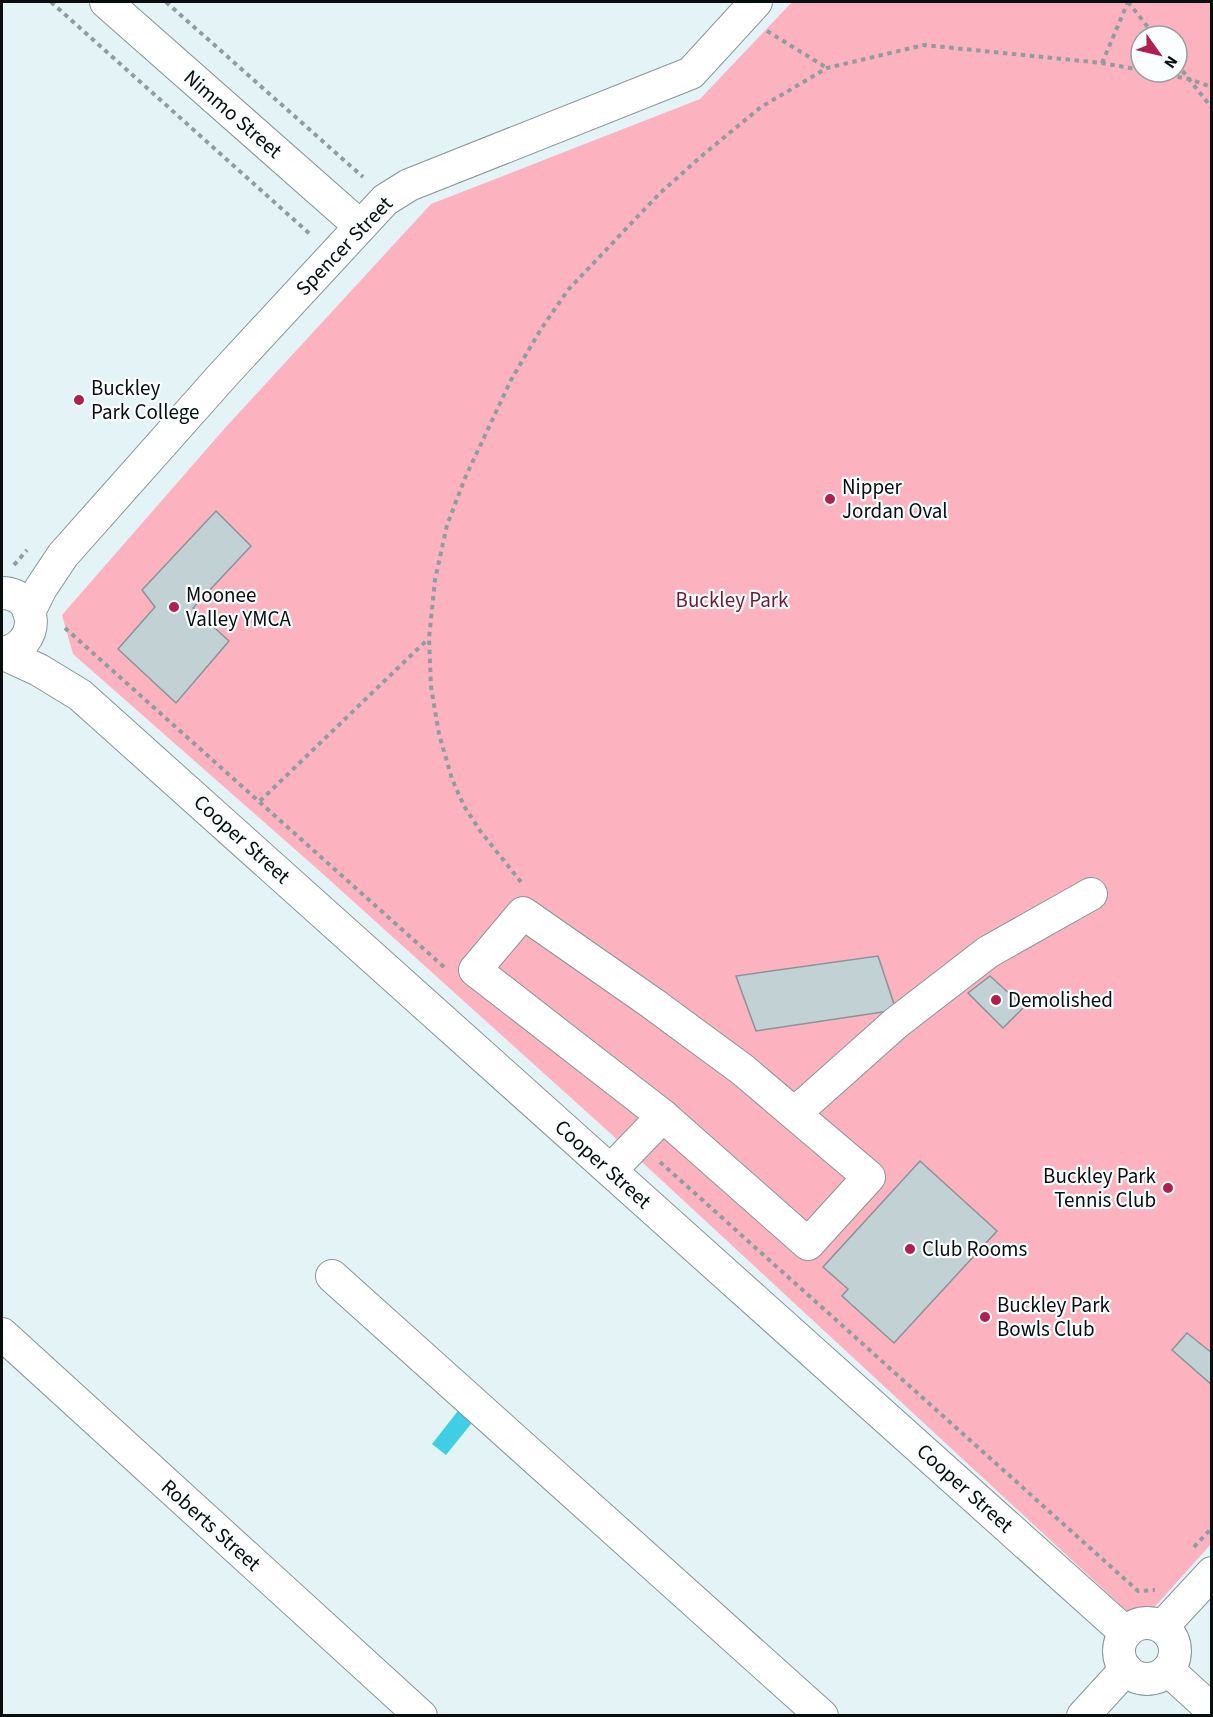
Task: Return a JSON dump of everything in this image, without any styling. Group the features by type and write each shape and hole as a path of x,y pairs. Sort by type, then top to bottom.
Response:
{"street":[{"name":"Nimmo Street","path":"106,2 360,226"},
{"name":"Spencer Street","path":"12,601 28,584 63,555 231,367 385,200 409,184 691,73 758,14"},
{"path":"2,653 18,648 29,634 12,601"},
{"name":"Cooper Street","path":"12,601 80,695"},
{"name":"Cooper Street","path":"2,653 39,670 80,695 1126,1633"},
{"path":"795,1113 887,1030 988,952 1091,894"},
{"path":"523,914 662,1010 743,1070 869,1177 808,1244 663,1116 475,970 523,914"},
{"path":"611,1170 663,1116"},
{"path":"332,1276 822,1716"},
{"name":"Roberts Street","path":"2,1334 422,1716"},
{"path":"1162,1627 1200,1564"},
{"path":"1145,1623 1162,1627 1170,1634 1175,1653 1168,1670 1160,1676 1144,1679 1135,1676 1125,1668 1119,1653 1120,1643 1126,1633 1133,1626 1145,1623"},
{"path":"1083,1716 1125,1668"},
{"path":"1168,1670 1212,1710"}],"path":[{"path":"51,2 311,235"},
{"path":"166,2 363,177"},
{"path":"1102,63 1128,2 1145,24"},
{"path":"758,14 827,68"},
{"path":"527,889 481,832 452,779 437,722 431,687 429,638 435,580 447,525 482,439 511,380 541,329 568,290 659,194 761,107 827,68 924,45 1102,63 1129,68"},
{"path":"1189,79 1212,87"},
{"path":"1189,79 1212,108"},
{"path":"65,628 453,975"},
{"path":"260,801 429,638"},
{"path":"638,1142 1138,1591 1156,1590"},
{"path":"1200,1564 1212,1528"}],"green space":[{"name":"Buckley Park","path":"792,2 1211,2 1211,1544 1151,1611 1128,1612 630,1151 314,866 73,654 62,615 225,428 431,204 700,99"}],"water":[{"path":"461,1407 475,1419 446,1455 432,1444"}],"building":[{"name":"Moonee Valley YMCA","path":"216,511 251,546 193,608 229,641 176,703 118,649 155,607 142,590"},
{"path":"878,956 896,1010 756,1031 736,976"},
{"name":"Demolished","path":"990,976 1024,1007 1003,1028 968,993"},
{"name":"Club Rooms","path":"920,1161 997,1231 894,1343 842,1296 848,1289 823,1267"},
{"path":"1187,1333 1212,1353 1212,1385 1172,1350"}],"place":[{"name":"Buckley Park College","path":"79,400"},
{"name":"Nipper Jordan Oval","path":"830,499"},
{"name":"Moonee Valley YMCA","path":"174,607"},
{"name":"Demolished","path":"996,1000"},
{"name":"Buckley Park Tennis Club","path":"1168,1188"},
{"name":"Club Rooms","path":"910,1249"},
{"name":"Buckley Park Bowls Club","path":"985,1317"}]}
